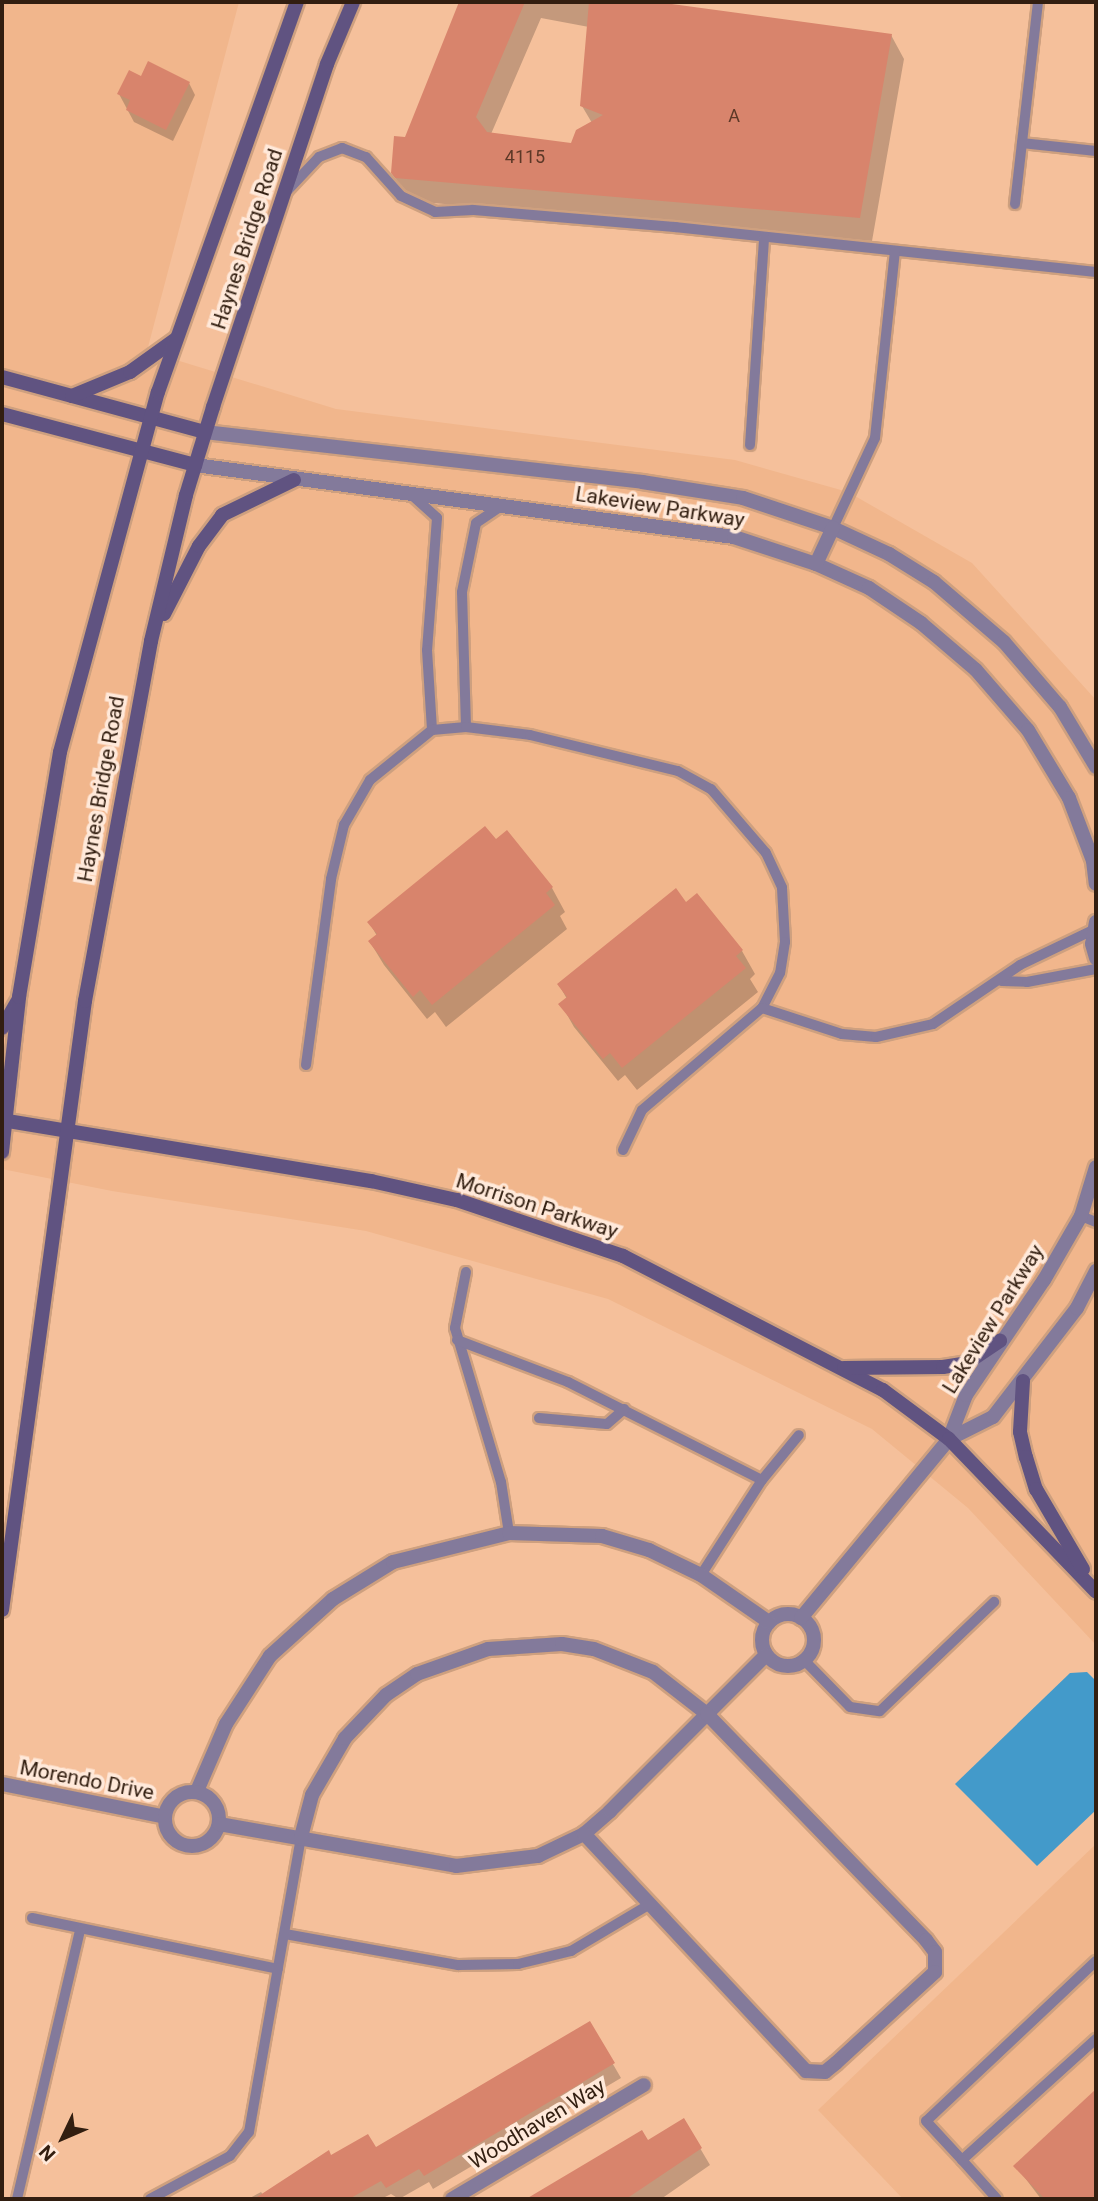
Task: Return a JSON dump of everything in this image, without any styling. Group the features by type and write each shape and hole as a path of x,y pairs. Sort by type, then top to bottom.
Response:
{"main road":[{"name":"Haynes Bridge Road","path":"2,1152 3,1117 19,997 60,752 150,418 297,2"},
{"name":"Haynes Bridge Road","path":"2,1610 85,1001 151,641 205,432 284,195 353,2"},
{"path":"72,396 130,372 177,338"},
{"path":"2,377 205,432"},
{"name":"Lakeview Parkway","path":"2,414 195,465"},
{"path":"151,641 213,526 233,508 294,480"},
{"path":"2,1028 19,997"},
{"name":"Morrison Parkway","path":"3,1117 371,1181 541,1226 624,1256 883,1390 949,1439 1096,1592"},
{"path":"842,1368 943,1367 967,1363 1000,1341"},
{"path":"1023,1381 1020,1432 1036,1489 1096,1592"}],"street":[{"name":"Lakeview Parkway","path":"205,432 642,482 743,498 833,528 889,554 934,582 1004,642 1060,707 1096,767"},
{"name":"Lakeview Parkway","path":"195,465 734,537 816,564 869,588 921,623 985,680 1028,730 1069,798 1093,861 1096,884"},
{"path":"816,564 833,528"},
{"path":"1095,926 1096,958"},
{"name":"Lakeview Parkway","path":"949,1439 966,1395 1000,1341 1044,1280 1081,1216 1094,1182 1096,1167"},
{"path":"801,1618 949,1439 993,1417 1077,1308 1096,1271"},
{"path":"219,1824 203,1844 185,1845 170,1835 165,1817 172,1800 197,1791 246,1688 270,1656 333,1599 393,1562 509,1533 602,1536 649,1550 701,1575 769,1622"},
{"path":"785,1614 801,1618 814,1638 805,1661 780,1665 766,1655 762,1638 769,1622 785,1614"},
{"path":"301,1837 312,1795 327,1766 364,1714 416,1674 452,1658 526,1644 594,1649 653,1672 707,1714 926,1940 935,1952 935,1972 836,2063 813,2074 584,1833"},
{"path":"219,1824 481,1866 538,1856 584,1833 766,1655"},
{"name":"Morendo Drive","path":"2,1784 165,1817"},
{"path":"197,1791 212,1800 219,1824"},
{"name":"Woodhaven Way","path":"452,2199 644,2085"}],"lane":[{"path":"1015,204 1038,2"},
{"path":"1022,144 1096,151"},
{"path":"284,195 319,157 342,148 366,157 401,195 435,212 474,210 1096,272"},
{"path":"750,445 764,237"},
{"path":"833,528 875,438 895,251"},
{"path":"414,496 437,518 427,650 432,730"},
{"path":"466,727 462,592 476,523 500,507"},
{"path":"306,1065 331,879 344,825 370,780 432,730 466,727 628,756 677,771 711,789 766,853 782,888 785,942 780,974 762,1009 642,1110 623,1150"},
{"path":"762,1009 842,1034 876,1037 933,1024 1002,981 1020,965 1095,926"},
{"path":"1002,981 1027,982 1096,969"},
{"path":"1081,1216 1096,1222"},
{"path":"466,1272 458,1301 457,1340 501,1482 509,1533"},
{"path":"457,1340 568,1382 762,1480"},
{"path":"539,1418 607,1424 624,1409"},
{"path":"701,1575 762,1480 799,1435"},
{"path":"805,1661 850,1707 880,1711 994,1602"},
{"path":"150,2199 230,2156 245,2140 301,1837"},
{"path":"285,1934 458,1965 518,1964 571,1951 650,1904"},
{"path":"32,1918 278,1969"},
{"path":"17,2199 80,1930"},
{"path":"997,2199 926,2121 1096,1961"},
{"path":"962,2161 1096,2039"}],"shaded area":[{"path":"2,2 239,2 147,351 336,409 735,460 848,492 972,563 1096,700 1096,1645 968,1508 872,1429 608,1299 366,1231 112,1191 2,1169"},
{"path":"1096,1844 1096,2199 903,2199 818,2110"}],"water":[{"path":"1087,1672 1096,1681 1096,1810 1037,1866 955,1784 1070,1673"}],"building":[{"path":"459,2 525,2 476,117 487,132 571,143 576,130 603,115 580,106 589,2 657,2 892,34 860,218 395,178 391,173 394,136 405,137"},
{"path":"148,61 190,82 166,130 126,110 130,100 117,94 129,70 141,76"},
{"path":"485,826 496,839 507,830 553,887 546,893 555,905 432,1005 420,990 413,997 368,941 377,934 367,922"},
{"path":"676,888 686,902 697,893 743,950 736,956 746,968 622,1068 610,1053 603,1059 558,1004 567,997 557,984"},
{"path":"590,2021 615,2063 424,2176 419,2169 386,2188 381,2181 349,2199 254,2199 329,2150 331,2155 368,2134 376,2147"},
{"path":"1096,2089 1096,2199 1045,2199 1013,2166"},
{"path":"684,2118 702,2148 626,2199 526,2199 642,2130 648,2140"}]}
